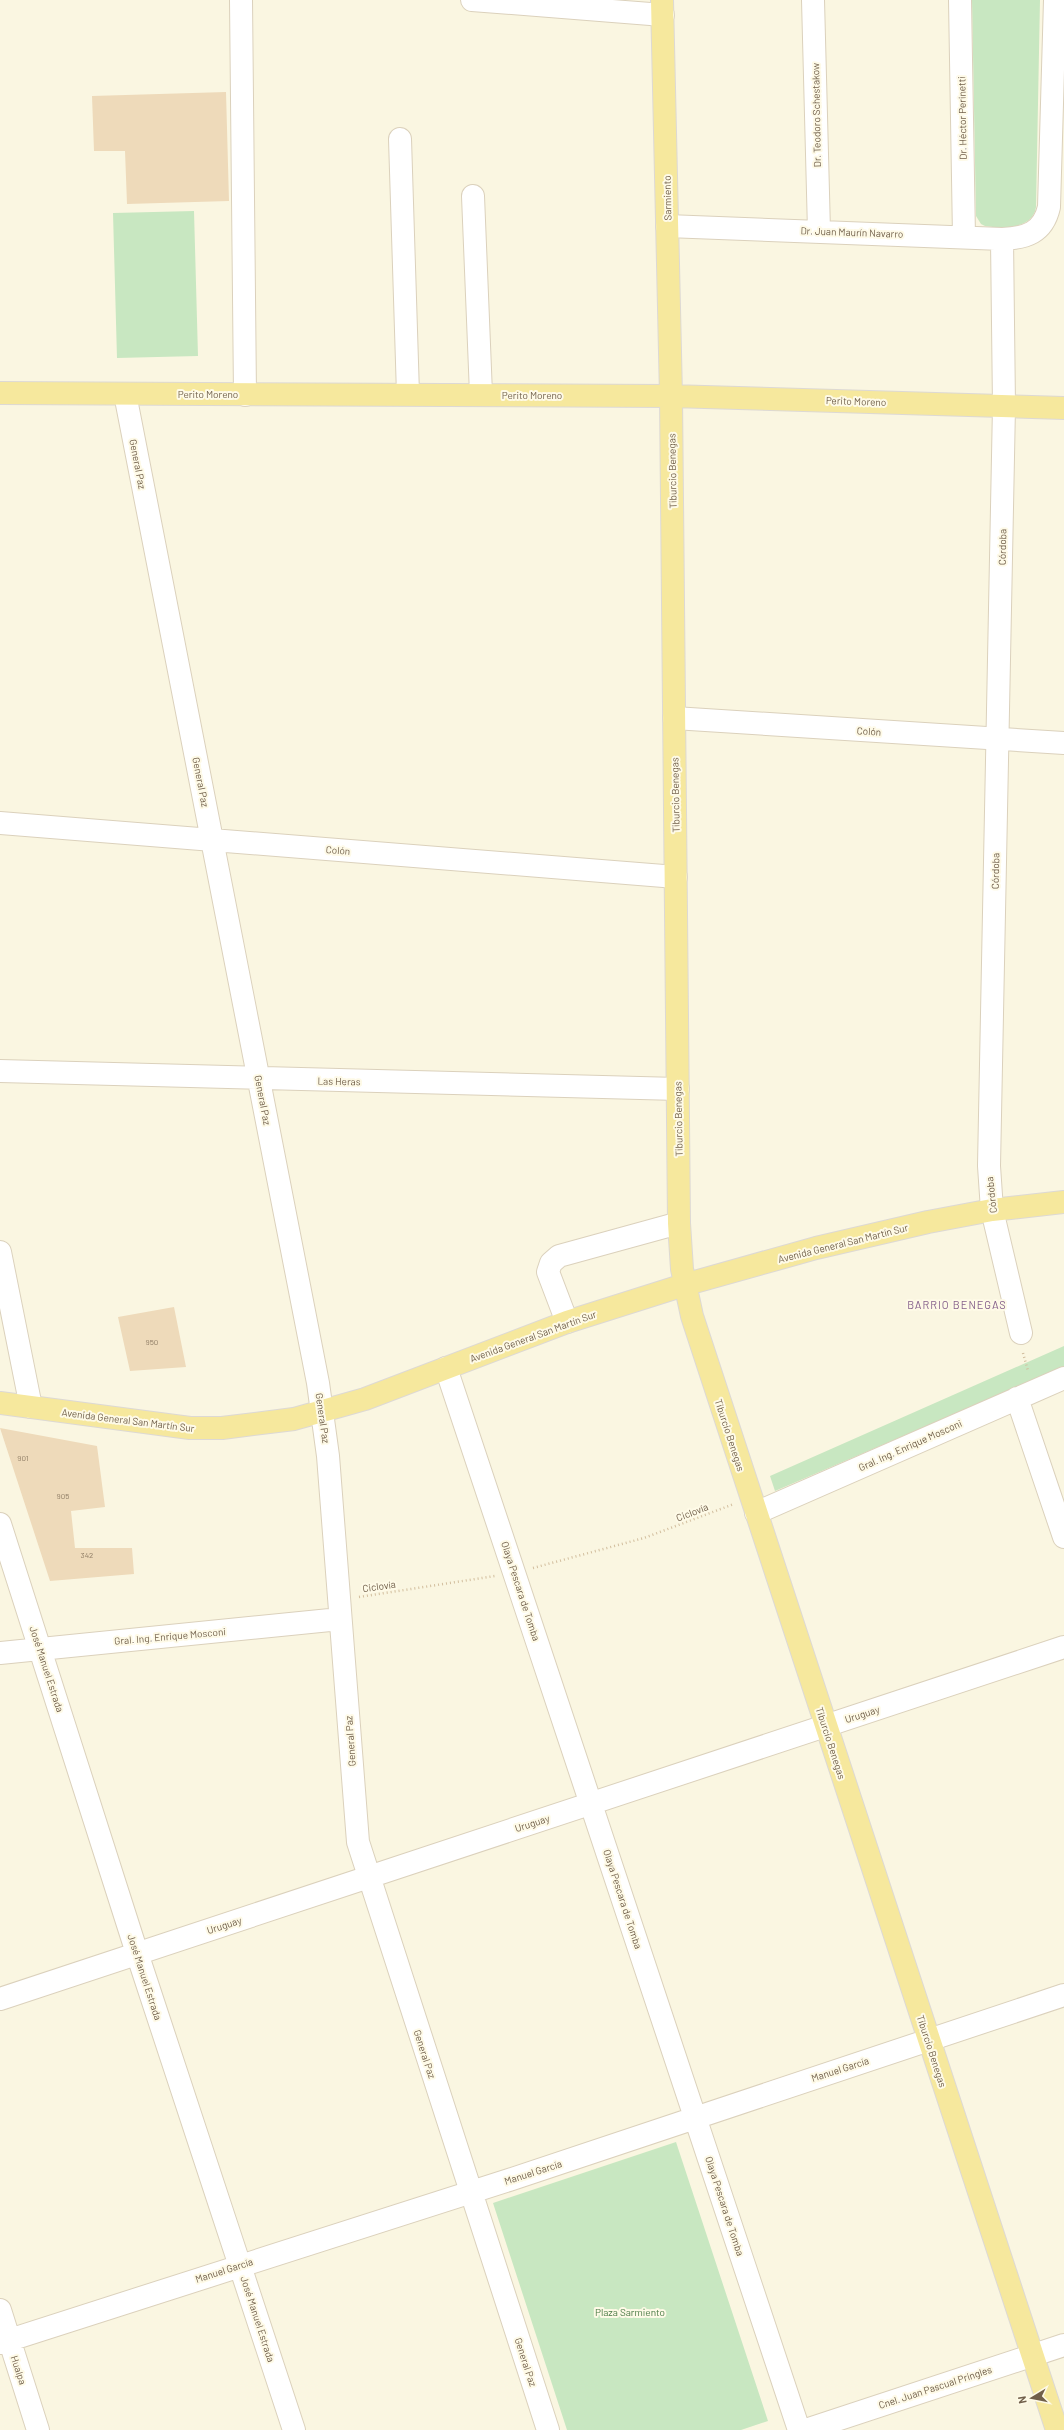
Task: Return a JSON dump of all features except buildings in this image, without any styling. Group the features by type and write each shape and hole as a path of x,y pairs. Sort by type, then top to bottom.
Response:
{"main road":[{"name":"Sarmiento","path":"663,7 671,396"},
{"name":"Perito Moreno","path":"0,393 671,396 1064,408"},
{"name":"Tiburcio Benegas","path":"671,396 679,1223 684,1284 692,1316 753,1506 1057,2430"},
{"name":"Avenida General San Martín Sur","path":"0,1403 30,1406 109,1419 190,1428 247,1425 322,1413 366,1399 567,1322 684,1284 816,1248 992,1210 1064,1202"}],"street":[{"path":"241,0 245,394"},
{"path":"472,0 663,7"},
{"name":"Dr. Teodoro Schestakow","path":"813,0 819,231"},
{"name":"Dr. Héctor Perinetti","path":"960,0 964,237"},
{"name":"Dr. Juan Maurín Navarro","path":"667,226 1002,238 1021,237 1037,231 1044,222 1049,207 1055,0"},
{"path":"400,139 408,394"},
{"path":"474,196 481,394"},
{"path":"1002,238 1004,406"},
{"name":"General Paz","path":"124,394 212,840 322,1413 340,1611 358,1842 368,1878 548,2430"},
{"name":"Córdoba","path":"1004,406 989,1158 992,1210 1021,1333"},
{"name":"Colón","path":"674,718 1064,743"},
{"name":"Colón","path":"0,823 676,877"},
{"name":"Las Heras","path":"0,1071 258,1077 291,1080 678,1089"},
{"path":"567,1322 548,1272 551,1264 559,1256 679,1223"},
{"path":"0,1252 30,1406"},
{"name":"Olaya Pescara de Tomba","path":"446,1368 799,2430"},
{"name":"Gral. Ing. Enrique Mosconi","path":"753,1506 1064,1378"},
{"path":"1017,1398 1064,1537"},
{"name":"José Manuel Estrada","path":"0,1524 137,1953 294,2430"},
{"name":"Gral. Ing. Enrique Mosconi","path":"0,1653 340,1611"},
{"name":"Uruguay","path":"0,1999 1064,1647"},
{"name":"Manuel García","path":"5,2342 240,2264 471,2192 1064,1995"},
{"name":"Hualpa","path":"0,2310 5,2342 38,2430"},
{"name":"Cnel. Juan Pascual Pringles","path":"806,2430 1064,2345"}],"path":[{"name":"Ciclovía","path":"340,1611 515,1573 644,1538 753,1506"}],"green space":[{"path":"972,0 1040,0 1036,207 1034,214 1029,220 1016,226 985,226 981,224 976,216"},
{"path":"194,211 198,356 117,358 113,213"},
{"path":"1064,1346 1064,1367 775,1491 770,1476"},
{"name":"Plaza Sarmiento","path":"676,2142 768,2421 741,2430 567,2430 493,2203"}],"district":[{"name":"BARRIO BENEGAS","path":"957,1304"}]}
